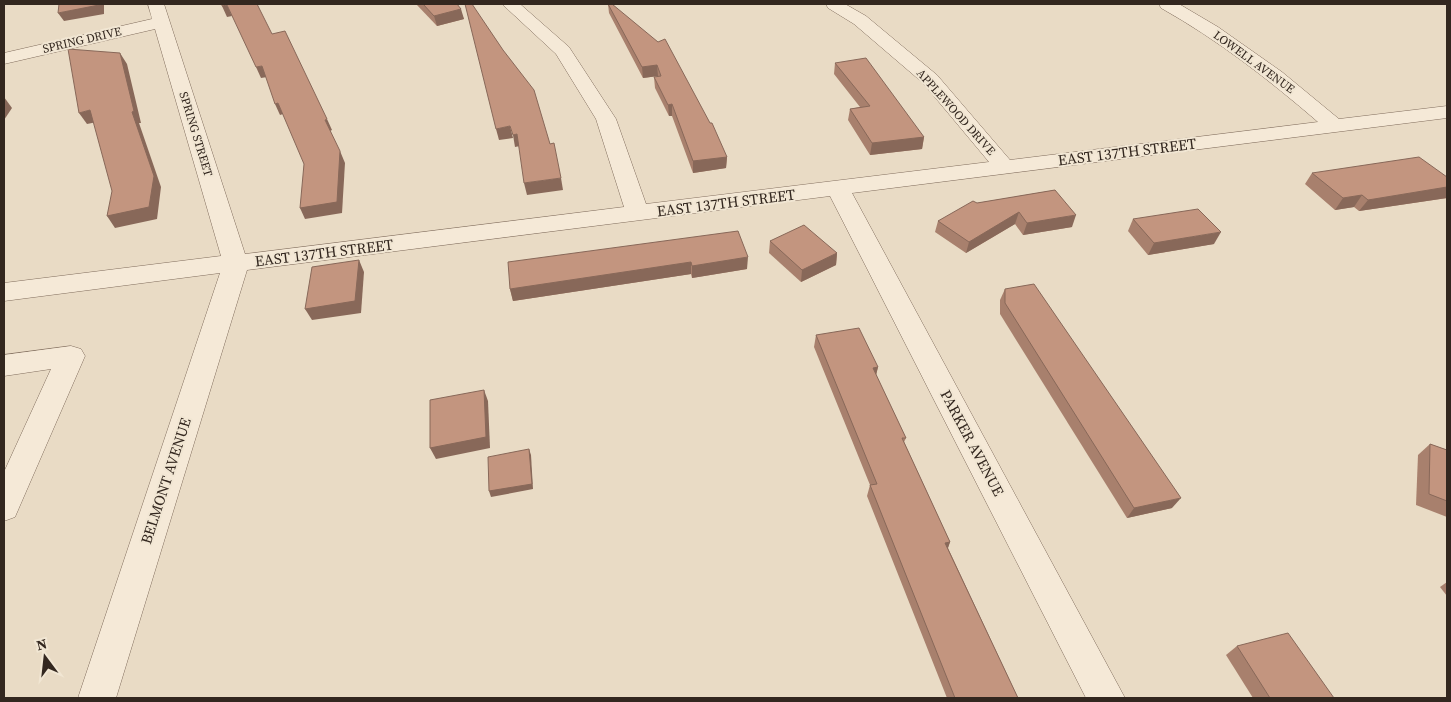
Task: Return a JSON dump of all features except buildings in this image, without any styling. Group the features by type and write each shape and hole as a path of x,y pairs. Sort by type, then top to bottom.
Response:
{"street":[{"path":"510,4 563,51 606,119 638,214"},
{"name":"APPLEWOOD DRIVE","path":"834,4 860,20 930,79 1005,168"},
{"name":"LOWELL AVENUE","path":"1167,4 1232,44 1279,78 1335,126"},
{"name":"SPRING DRIVE","path":"4,58 158,13"},
{"name":"SPRING STREET","path":"158,13 236,264"},
{"name":"EAST 137TH STREET","path":"4,292 1447,112"},
{"name":"PARKER AVENUE","path":"838,188 1106,698"},
{"name":"BELMONT AVENUE","path":"96,698 236,264"},
{"path":"4,365 71,356 4,507"}]}
